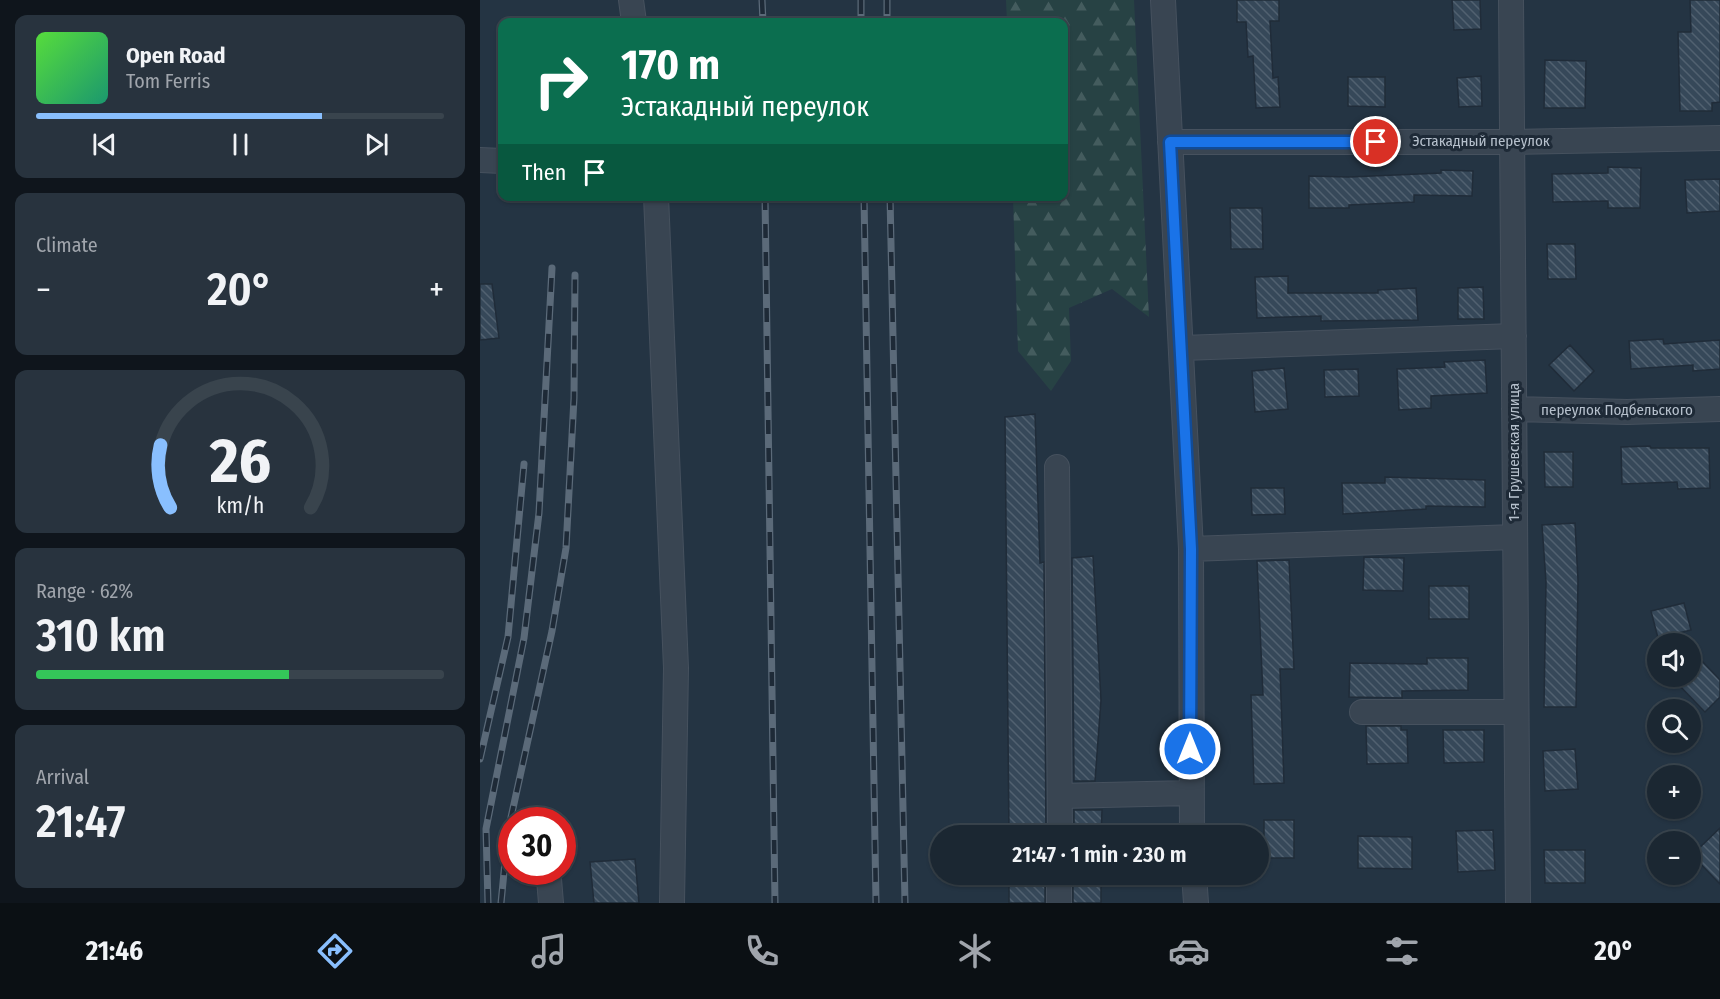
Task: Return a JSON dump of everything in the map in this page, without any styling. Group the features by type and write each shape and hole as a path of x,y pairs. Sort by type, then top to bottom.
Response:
{"street":[{"path":"631,0 633,18"},
{"path":"1163,0 1183,348 1191,549 1191,825"},
{"name":"1-я Грушевская улица","path":"1510,0 1518,903"},
{"name":"Эстакадный переулок","path":"1170,142 1513,142 1720,138"},
{"path":"480,160 498,161"},
{"path":"656,201 676,668 672,903"},
{"path":"1183,348 1514,336"},
{"name":"переулок Подбельского","path":"1514,409 1627,412 1720,410"},
{"path":"1057,467 1060,825"},
{"path":"1191,549 1514,537"},
{"path":"1362,712 1516,712"},
{"path":"1060,796 1190,793"},
{"path":"550,885 551,903"},
{"path":"1059,885 1059,903"},
{"path":"1195,885 1196,903"}],"green space":[{"path":"1006,0 1134,0 1149,317 1112,289 1069,308 1071,361 1051,391 1018,351 1013,201 1068,201 1068,18 1007,18"}],"building":[{"path":"1237,0 1279,0 1279,21 1270,21 1273,78 1278,77 1280,107 1256,108 1253,56 1248,57 1246,22 1237,22"},
{"path":"1452,0 1480,0 1481,29 1454,30"},
{"path":"1690,0 1720,0 1720,102 1712,103 1712,111 1680,111 1678,32 1691,32"},
{"path":"1545,60 1586,61 1585,108 1544,108"},
{"path":"1481,76 1482,106 1459,107 1457,78"},
{"path":"1348,77 1385,77 1385,107 1348,106"},
{"path":"1608,167 1641,168 1640,208 1608,208 1608,201 1553,202 1552,174 1608,173"},
{"path":"1441,170 1473,171 1472,196 1414,195 1414,202 1349,205 1349,208 1309,208 1309,176 1349,177 1441,173"},
{"path":"1720,179 1720,211 1687,213 1685,180"},
{"path":"1230,208 1262,208 1263,249 1231,249"},
{"path":"1547,244 1575,244 1576,279 1548,279"},
{"path":"1288,276 1288,293 1378,293 1378,290 1416,288 1418,320 1321,321 1321,316 1257,318 1255,277"},
{"path":"480,284 492,284 499,338 480,340"},
{"path":"1483,287 1484,319 1458,319 1458,288"},
{"path":"1663,339 1664,344 1720,340 1720,369 1693,371 1693,365 1631,369 1629,341"},
{"path":"1570,345 1594,371 1574,391 1549,365"},
{"path":"1485,360 1487,393 1431,396 1431,408 1399,410 1397,369 1445,367 1444,362"},
{"path":"1284,368 1288,409 1255,412 1252,371"},
{"path":"1358,369 1359,396 1325,397 1324,370"},
{"path":"1035,414 1040,563 1044,562 1046,825 1009,825 1005,417"},
{"path":"1650,446 1651,448 1709,448 1710,488 1678,489 1677,482 1622,484 1621,447"},
{"path":"1544,452 1573,452 1573,487 1545,487"},
{"path":"1385,477 1485,480 1485,507 1426,506 1426,509 1343,514 1342,483 1385,483"},
{"path":"1251,488 1284,488 1285,514 1252,515"},
{"path":"1575,523 1578,580 1576,707 1544,707 1546,582 1542,525"},
{"path":"1093,556 1101,700 1095,781 1074,781 1072,558"},
{"path":"1364,557 1404,558 1403,591 1363,590"},
{"path":"1289,560 1294,669 1280,669 1284,783 1254,784 1251,695 1263,695 1257,561"},
{"path":"1429,586 1469,586 1469,619 1429,619"},
{"path":"1684,603 1691,630 1679,633 1657,633 1651,611"},
{"path":"1427,658 1468,658 1468,690 1402,691 1402,698 1349,697 1350,663 1427,664"},
{"path":"1701,660 1720,680 1720,697 1705,712 1701,708 1701,699 1692,699 1681,687 1701,687"},
{"path":"1366,726 1401,726 1401,730 1407,730 1408,763 1367,764"},
{"path":"1443,730 1484,730 1484,762 1444,763"},
{"path":"1575,749 1578,789 1545,791 1543,751"},
{"path":"1074,810 1102,810 1101,825 1074,825"},
{"path":"1264,820 1294,820 1294,858 1269,858 1269,825 1264,825"},
{"path":"1720,828 1720,884 1701,864 1701,846"},
{"path":"1493,830 1495,870 1458,872 1456,831"},
{"path":"1358,836 1412,837 1412,869 1358,868"},
{"path":"1544,850 1585,850 1585,883 1545,883"},
{"path":"635,859 639,903 594,903 590,862"},
{"path":"1009,885 1045,885 1045,903 1009,903"},
{"path":"1073,885 1101,885 1101,903 1073,903"}],"railway":[{"path":"762,0 763,18"},
{"path":"861,0 861,18"},
{"path":"887,0 887,18"},
{"path":"765,201 775,903"},
{"path":"864,201 876,903"},
{"path":"890,201 905,903"},
{"path":"488,903 486,829 524,638 539,513 552,268"},
{"path":"501,903 508,831 552,631 566,548 574,398 575,275"},
{"path":"480,759 508,637 524,464"}],"route":[{"path":"1190,749 1191,549 1183,348 1170,142 1376,142"}]}
